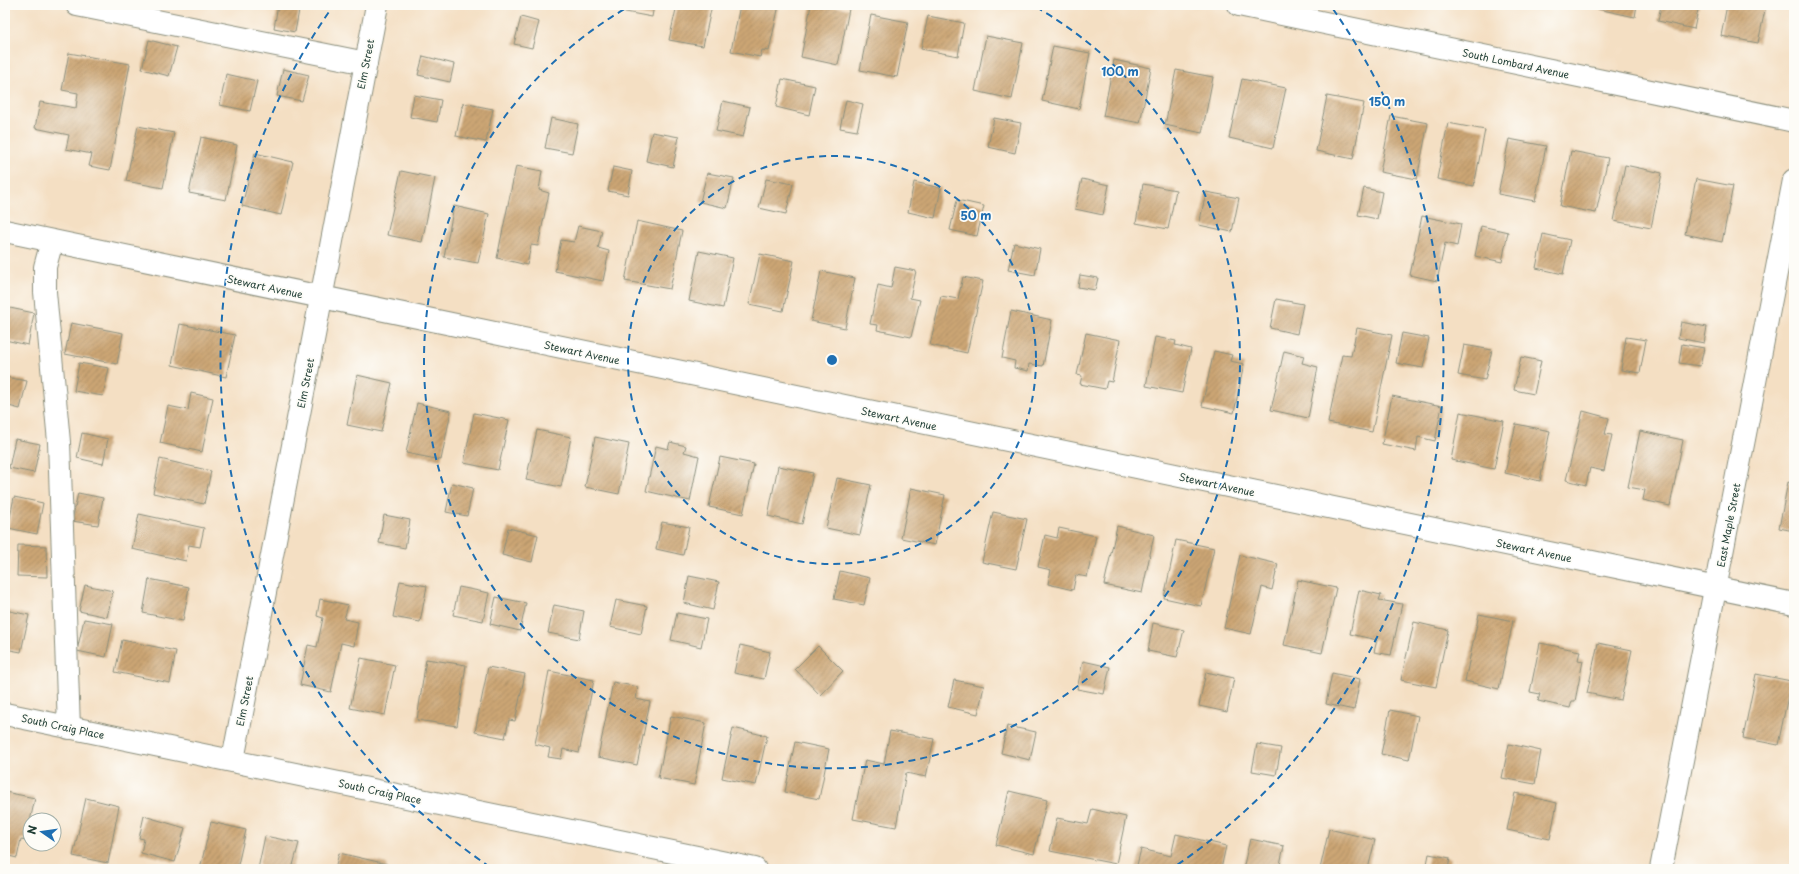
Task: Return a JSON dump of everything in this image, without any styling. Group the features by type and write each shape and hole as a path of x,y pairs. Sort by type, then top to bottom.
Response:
{"street":[{"path":"77,5 366,63"},
{"name":"Elm Street","path":"233,760 377,5"},
{"name":"South Lombard Avenue","path":"1239,5 1794,121"},
{"name":"East Maple Street","path":"1661,869 1794,180"},
{"name":"Stewart Avenue","path":"5,231 1794,604"},
{"path":"52,241 45,268 44,292 59,442 69,728"},
{"name":"South Craig Place","path":"5,714 755,869"}],"building":[{"path":"278,5 300,5 295,32 274,28"},
{"path":"616,5 654,5 652,17 615,10"},
{"path":"677,5 712,5 703,46 669,40"},
{"path":"740,5 779,5 769,51 762,50 760,57 731,51"},
{"path":"811,5 828,5 849,9 838,65 801,57"},
{"path":"1599,5 1637,5 1635,17 1598,9"},
{"path":"1661,5 1699,5 1694,29 1658,21"},
{"path":"1727,5 1766,5 1758,43 1721,36"},
{"path":"871,15 908,22 897,77 860,70"},
{"path":"928,16 964,23 958,56 921,49"},
{"path":"521,17 539,22 532,48 514,44"},
{"path":"986,36 1023,43 1012,99 975,91"},
{"path":"149,40 177,47 169,76 142,69"},
{"path":"1053,46 1090,53 1079,109 1042,101"},
{"path":"69,53 130,64 110,170 89,166 92,154 66,149 69,135 35,128 40,102 76,108 78,93 62,90"},
{"path":"423,56 454,64 450,82 418,75"},
{"path":"1114,60 1151,68 1140,123 1103,116"},
{"path":"283,69 309,75 302,101 277,96"},
{"path":"1176,70 1213,77 1202,133 1165,125"},
{"path":"226,74 257,81 250,111 220,105"},
{"path":"782,79 815,86 809,115 776,107"},
{"path":"1242,79 1286,88 1273,148 1229,138"},
{"path":"414,95 441,100 437,122 410,117"},
{"path":"1327,96 1364,103 1353,159 1316,151"},
{"path":"846,100 863,104 857,131 840,128"},
{"path":"723,101 750,107 743,137 716,131"},
{"path":"463,103 493,109 486,142 456,136"},
{"path":"1391,116 1428,123 1417,179 1380,172"},
{"path":"551,118 578,124 572,153 545,148"},
{"path":"994,118 1021,123 1015,153 988,147"},
{"path":"1448,123 1485,130 1474,186 1437,179"},
{"path":"138,126 174,133 163,188 126,181"},
{"path":"652,132 679,137 673,167 646,161"},
{"path":"201,137 237,145 226,200 189,193"},
{"path":"1509,139 1546,146 1535,201 1498,194"},
{"path":"1571,151 1608,158 1596,213 1560,206"},
{"path":"255,153 293,162 281,215 242,206"},
{"path":"1625,165 1662,173 1651,228 1614,221"},
{"path":"516,166 542,171 539,190 549,193 538,246 531,245 527,265 497,258"},
{"path":"613,167 632,171 628,195 608,191"},
{"path":"401,171 435,178 422,242 387,235"},
{"path":"707,173 734,178 727,208 700,202"},
{"path":"766,179 793,184 786,214 759,208"},
{"path":"1082,179 1109,185 1103,215 1075,209"},
{"path":"1696,179 1733,186 1722,242 1685,234"},
{"path":"914,182 941,188 935,218 908,212"},
{"path":"1143,184 1176,190 1168,229 1136,223"},
{"path":"1364,188 1382,192 1377,219 1358,215"},
{"path":"1206,192 1239,198 1232,232 1199,225"},
{"path":"957,200 984,206 977,236 950,230"},
{"path":"454,206 489,214 478,263 444,257"},
{"path":"1422,216 1461,224 1457,246 1445,243 1437,281 1410,275"},
{"path":"637,221 682,231 670,289 625,281"},
{"path":"578,226 602,231 598,248 609,251 603,281 555,271 561,240 574,242"},
{"path":"1481,226 1508,232 1502,262 1475,256"},
{"path":"1543,234 1570,240 1563,274 1536,268"},
{"path":"1014,243 1040,249 1035,275 1008,270"},
{"path":"699,251 733,258 723,308 689,301"},
{"path":"760,254 794,261 783,311 749,304"},
{"path":"895,267 916,271 910,298 920,300 911,337 877,330 878,325 870,324 878,285 891,288"},
{"path":"821,271 855,278 845,328 811,321"},
{"path":"1080,275 1098,278 1095,290 1078,287"},
{"path":"963,277 983,281 967,353 930,345 941,296 958,299"},
{"path":"1276,299 1303,304 1297,334 1270,328"},
{"path":"5,307 34,313 28,345 5,340"},
{"path":"1011,311 1052,320 1043,366 1029,364 1028,371 1014,368 1015,361 1002,358"},
{"path":"1681,322 1707,327 1704,343 1678,338"},
{"path":"71,323 123,333 117,364 65,354"},
{"path":"180,324 235,335 226,377 172,365"},
{"path":"1357,328 1392,335 1372,432 1328,423 1342,355 1351,356"},
{"path":"1086,333 1120,340 1112,382 1107,381 1105,389 1080,384 1082,376 1077,375"},
{"path":"1402,333 1429,338 1423,368 1396,363"},
{"path":"1155,337 1176,341 1175,345 1191,349 1182,393 1146,386"},
{"path":"1626,337 1646,340 1640,373 1621,370"},
{"path":"1682,344 1704,348 1700,366 1679,363"},
{"path":"1464,345 1492,350 1485,380 1458,375"},
{"path":"1214,351 1232,355 1230,361 1244,364 1234,413 1202,406"},
{"path":"1284,351 1304,356 1302,363 1318,367 1308,418 1271,410"},
{"path":"1521,357 1541,361 1534,394 1514,390"},
{"path":"79,363 109,368 103,396 74,391"},
{"path":"357,375 392,383 381,432 347,425"},
{"path":"5,377 27,381 20,409 5,405"},
{"path":"191,393 213,398 202,452 160,443 168,406 188,410"},
{"path":"1392,396 1442,406 1435,441 1418,437 1416,451 1382,444"},
{"path":"417,403 451,411 441,460 406,453"},
{"path":"1583,411 1609,418 1605,434 1612,435 1604,471 1590,468 1586,485 1566,480"},
{"path":"1460,412 1504,421 1494,469 1451,460"},
{"path":"474,413 509,420 498,470 464,463"},
{"path":"1516,424 1550,431 1540,481 1505,473"},
{"path":"537,430 571,437 561,487 526,480"},
{"path":"1640,431 1683,440 1670,506 1643,500 1645,490 1628,487"},
{"path":"82,433 108,439 103,464 77,458"},
{"path":"595,437 629,444 619,494 585,487"},
{"path":"15,439 40,444 34,473 9,468"},
{"path":"670,442 686,446 684,452 699,456 690,501 646,491 656,446 668,449"},
{"path":"720,457 754,464 743,514 709,507"},
{"path":"160,459 211,471 204,504 153,493"},
{"path":"778,466 813,473 802,524 768,516"},
{"path":"837,478 871,485 860,535 826,528"},
{"path":"1788,482 1794,484 1794,531 1779,528"},
{"path":"452,483 473,488 467,516 446,512"},
{"path":"911,488 945,495 935,545 901,538"},
{"path":"78,493 103,498 98,525 72,521"},
{"path":"14,497 43,503 37,534 8,528"},
{"path":"993,512 1027,519 1016,569 982,562"},
{"path":"139,514 204,528 200,547 189,545 186,561 132,549"},
{"path":"384,515 410,520 405,548 379,543"},
{"path":"662,522 689,527 683,555 656,549"},
{"path":"1117,526 1154,535 1142,593 1104,585"},
{"path":"508,528 538,535 532,562 502,555"},
{"path":"1059,528 1096,536 1087,577 1076,575 1073,590 1048,584 1051,570 1038,567 1045,535 1057,538"},
{"path":"1176,540 1214,548 1201,606 1164,598"},
{"path":"18,545 46,546 47,577 17,576"},
{"path":"1240,555 1278,564 1272,590 1262,587 1251,634 1224,628"},
{"path":"840,571 870,578 864,605 834,599"},
{"path":"689,576 719,582 713,610 684,603"},
{"path":"149,579 189,587 183,621 143,613"},
{"path":"1298,580 1336,588 1322,653 1284,645"},
{"path":"400,581 427,586 420,622 393,617"},
{"path":"85,585 113,591 107,617 79,611"},
{"path":"459,587 489,593 483,621 453,615"},
{"path":"1359,590 1381,595 1379,600 1402,604 1391,655 1374,652 1377,640 1350,634"},
{"path":"496,597 526,603 520,631 490,624"},
{"path":"320,599 348,605 344,619 358,622 354,646 341,643 331,692 300,685 308,645 317,647 323,618 317,616"},
{"path":"616,600 647,606 641,634 610,627"},
{"path":"554,605 584,611 579,639 548,633"},
{"path":"5,610 29,615 21,652 5,649"},
{"path":"677,613 707,619 701,647 671,640"},
{"path":"1479,614 1513,621 1499,689 1465,681"},
{"path":"84,619 113,624 106,657 77,651"},
{"path":"1414,622 1448,630 1436,687 1401,680"},
{"path":"1153,623 1184,630 1177,657 1148,651"},
{"path":"122,640 176,651 170,683 115,672"},
{"path":"1540,643 1580,651 1578,660 1583,661 1575,701 1572,701 1570,708 1538,701 1540,694 1530,692"},
{"path":"1598,643 1632,650 1621,700 1587,693"},
{"path":"740,645 770,652 764,679 734,673"},
{"path":"818,646 843,671 820,695 795,669"},
{"path":"361,658 395,665 385,715 350,708"},
{"path":"426,659 466,665 457,726 417,720"},
{"path":"1083,661 1110,667 1104,694 1077,689"},
{"path":"488,667 525,674 515,721 509,720 505,738 475,732"},
{"path":"549,671 594,680 579,753 563,749 561,759 548,757 550,748 535,744"},
{"path":"1206,672 1234,678 1227,712 1199,706"},
{"path":"1332,673 1360,679 1354,710 1326,704"},
{"path":"1756,674 1791,681 1778,745 1743,738"},
{"path":"954,680 984,686 978,714 948,707"},
{"path":"613,682 638,687 636,699 650,702 637,765 598,757"},
{"path":"1390,710 1418,716 1409,760 1381,754"},
{"path":"671,716 706,723 694,785 658,778"},
{"path":"1007,726 1036,732 1030,760 1001,753"},
{"path":"733,728 767,736 756,785 722,778"},
{"path":"890,731 934,739 926,777 906,773 896,827 853,819 865,760 884,764"},
{"path":"795,742 829,749 819,799 785,792"},
{"path":"1257,744 1281,748 1276,775 1252,771"},
{"path":"1509,744 1541,751 1535,784 1502,778"},
{"path":"1009,791 1047,800 1034,854 996,845"},
{"path":"5,792 35,798 32,812 22,812 22,839 17,858 5,855"},
{"path":"1515,793 1557,803 1550,839 1507,830"},
{"path":"86,798 119,806 108,863 73,856"},
{"path":"1092,809 1126,817 1116,864 1050,851 1057,818 1088,824"},
{"path":"144,816 185,828 175,862 141,853 144,839 139,838"},
{"path":"211,822 246,830 237,869 200,869"},
{"path":"1329,829 1375,840 1368,869 1320,869"},
{"path":"1176,834 1226,846 1221,869 1136,869 1141,849 1171,856"},
{"path":"265,836 299,843 292,869 258,869"},
{"path":"1250,839 1284,846 1279,869 1243,869"},
{"path":"339,853 387,864 386,869 335,869"},
{"path":"1429,854 1450,858 1448,869 1426,869"}]}
